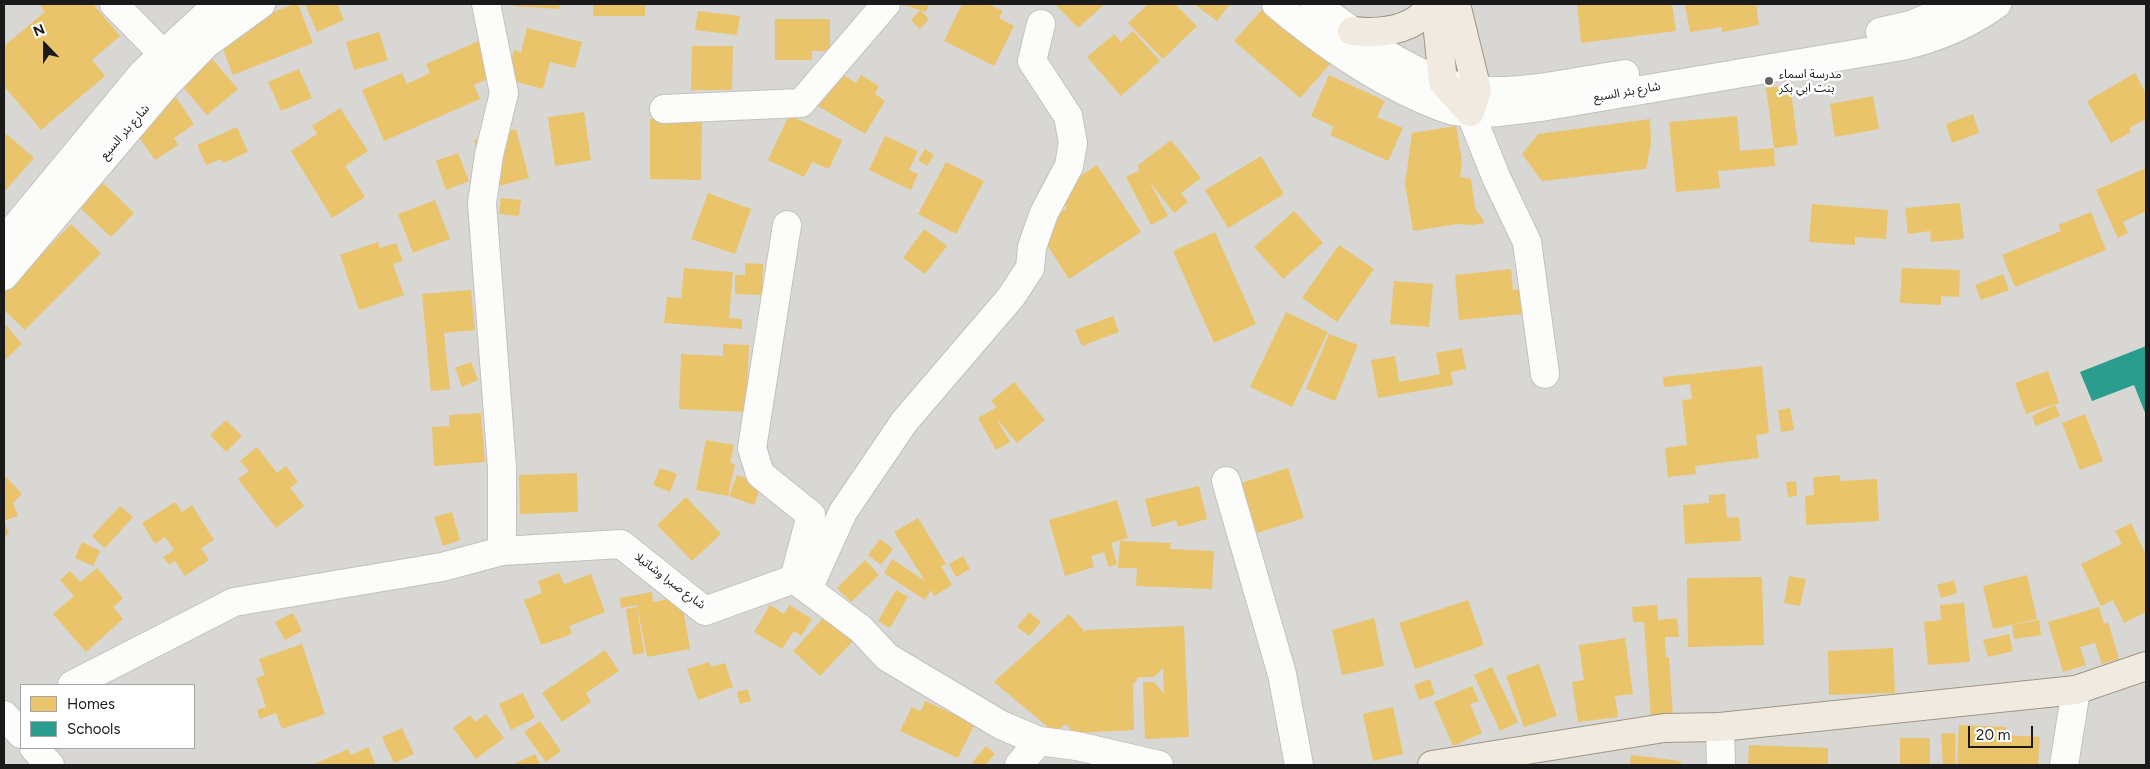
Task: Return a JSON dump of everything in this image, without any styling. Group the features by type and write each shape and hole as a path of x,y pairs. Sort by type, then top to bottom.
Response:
{"main road":[{"path":"1352,31 1374,33 1402,27 1415,22 1426,13 1432,4"},
{"path":"1439,4 1437,22 1442,82 1473,101"},
{"path":"1456,4 1473,101"},
{"path":"1432,765 1664,728 1720,727 2076,690 2146,666"}],"street":[{"path":"114,4 163,54"},
{"name":"شارع بئر السبع","path":"4,241 144,73 205,16 222,4"},
{"name":"شارع بئر السبع","path":"4,276 166,85 206,44 261,4"},
{"path":"74,684 234,602 442,566 502,551 502,467 482,203 490,155 504,93 486,4"},
{"path":"664,109 801,103 886,4"},
{"name":"شارع بئر السبع","path":"1276,4 1304,28 1359,67 1404,91 1453,111 1473,101 1512,90 1726,60 1862,36 1911,25 1960,4"},
{"path":"1315,4 1352,31 1396,59 1442,82"},
{"name":"شارع بئر السبع","path":"1473,101 1489,113 1541,107 1902,46 1935,38 1960,27 1997,4"},
{"path":"801,584 843,512 904,422 1011,297 1030,268 1032,247 1044,213 1070,166 1073,143 1068,116 1032,61 1041,24"},
{"path":"1473,101 1500,184 1527,242 1545,374"},
{"path":"787,225 752,448 760,474 811,514 801,584"},
{"path":"1226,481 1282,674 1299,765"},
{"name":"شارع صبرا وشاتيلا","path":"502,551 621,544 705,611 801,584"},
{"path":"801,584 861,629 887,657 1001,726 1039,741 1077,746 1159,765"},
{"path":"2064,765 2076,690"},
{"path":"4,703 20,699"},
{"path":"4,715 20,733"},
{"path":"1720,727 1721,765"},
{"path":"1019,765 1039,741"},
{"path":"35,749 50,765"}],"shaded area":[{"path":"4,4 2146,4 2146,765 4,765"}],"building: Homes":[{"path":"39,4 93,4 120,36 92,60 105,76 41,130 4,86 4,46 45,12"},
{"path":"298,4 313,43 233,75 217,34"},
{"path":"305,4 337,4 344,20 317,32"},
{"path":"513,4 560,4 559,9 513,6"},
{"path":"593,4 645,4 645,16 593,16"},
{"path":"901,4 929,4 926,12"},
{"path":"962,4 988,4 1003,11 999,18 1014,26 994,66 944,41"},
{"path":"1055,4 1105,4 1078,28"},
{"path":"1148,4 1175,4 1197,26 1163,59 1128,23"},
{"path":"1194,4 1230,4 1217,21"},
{"path":"1577,4 1672,4 1676,31 1581,43"},
{"path":"1685,4 1756,4 1759,25 1722,32 1722,27 1690,32"},
{"path":"1266,5 1332,62 1300,98 1234,41"},
{"path":"920,10 929,19 920,29 911,20"},
{"path":"698,11 740,16 737,35 695,30"},
{"path":"775,19 830,19 830,51 812,51 812,60 775,60"},
{"path":"527,28 582,42 575,68 550,62 543,89 506,79 514,50 521,52"},
{"path":"1133,31 1160,61 1121,96 1087,57 1114,34 1121,42"},
{"path":"379,32 388,60 354,70 346,42"},
{"path":"481,40 496,75 474,85 480,99 384,141 362,90 402,73 407,84 430,73 426,64"},
{"path":"692,46 733,46 732,90 691,90"},
{"path":"208,54 238,89 207,115 177,80"},
{"path":"299,69 312,98 281,111 268,82"},
{"path":"838,72 856,83 861,75 879,86 875,94 885,101 865,134 818,106"},
{"path":"2135,73 2146,94 2146,119 2129,128 2131,132 2111,143 2087,101"},
{"path":"1329,75 1385,101 1377,117 1403,128 1388,161 1330,135 1334,127 1311,116"},
{"path":"1790,85 1798,145 1774,148 1766,88"},
{"path":"175,96 194,124 174,138 178,145 155,160 131,126"},
{"path":"1873,96 1879,129 1835,137 1830,104"},
{"path":"340,108 368,151 345,166 365,197 332,218 291,151 317,134 312,126"},
{"path":"584,112 591,160 555,166 548,117"},
{"path":"1973,114 1979,133 1952,143 1946,124"},
{"path":"789,115 842,140 829,169 812,162 804,177 768,160"},
{"path":"1737,116 1740,151 1774,148 1775,166 1718,171 1720,188 1676,192 1669,122"},
{"path":"650,119 702,119 701,180 650,179"},
{"path":"1650,119 1651,143 1646,169 1542,181 1522,154 1538,134"},
{"path":"1456,126 1462,161 1460,177 1471,179 1475,208 1485,223 1457,224 1413,231 1405,184 1412,133"},
{"path":"237,127 248,152 223,163 221,159 206,165 197,145"},
{"path":"516,129 529,178 487,189 474,140"},
{"path":"4,132 34,158 4,192"},
{"path":"885,136 918,151 909,170 918,174 911,190 869,170"},
{"path":"1171,140 1201,178 1181,193 1188,202 1174,213 1149,181 1168,216 1151,225 1126,177 1140,170 1137,166"},
{"path":"925,149 934,155 927,166 918,160"},
{"path":"458,153 469,181 446,190 436,161"},
{"path":"1261,156 1284,194 1228,228 1205,190"},
{"path":"946,162 984,181 956,234 918,214"},
{"path":"1097,165 1141,232 1069,279 1036,228 1067,208 1056,192"},
{"path":"2146,168 2146,211 2123,222 2128,233 2118,238 2096,190"},
{"path":"101,181 134,213 111,237 78,206"},
{"path":"708,193 751,209 735,254 691,239"},
{"path":"501,198 521,200 519,216 499,214"},
{"path":"435,200 450,239 413,253 398,214"},
{"path":"1960,203 1964,239 1931,242 1930,231 1908,234 1905,208"},
{"path":"1812,204 1888,210 1886,239 1855,237 1855,245 1809,242"},
{"path":"1294,211 1323,243 1283,279 1254,247"},
{"path":"2091,212 2106,250 2015,287 2002,255 2061,231 2058,225"},
{"path":"71,224 101,253 25,330 4,310 4,293"},
{"path":"924,229 947,246 925,274 903,258"},
{"path":"1215,232 1256,324 1214,343 1173,251"},
{"path":"378,242 380,248 396,243 403,261 393,264 404,295 359,310 340,255"},
{"path":"1339,245 1374,269 1337,322 1302,298"},
{"path":"745,263 763,264 762,295 735,294 735,275 745,275"},
{"path":"684,268 733,272 729,318 742,319 742,329 664,323 667,297 681,298"},
{"path":"1902,268 1960,270 1959,297 1941,296 1941,305 1900,303"},
{"path":"1511,269 1513,290 1520,289 1522,314 1459,320 1455,275"},
{"path":"2003,274 2009,290 1981,300 1975,285"},
{"path":"1394,281 1433,284 1429,327 1390,324"},
{"path":"471,290 475,330 444,333 450,389 431,391 422,294"},
{"path":"1286,312 1328,332 1292,407 1250,387"},
{"path":"1113,316 1119,332 1082,346 1075,330"},
{"path":"4,323 22,344 4,361"},
{"path":"1329,334 1358,345 1335,401 1306,389"},
{"path":"723,344 749,345 746,412 679,409 681,354 723,356"},
{"path":"1462,348 1466,369 1451,372 1453,385 1378,398 1371,360 1395,356 1399,382 1440,374 1436,353"},
{"path":"471,362 478,380 462,387 455,368"},
{"path":"1762,366 1769,433 1756,435 1759,458 1695,466 1696,474 1668,477 1665,448 1687,445 1682,400 1692,399 1690,384 1664,387 1663,377"},
{"path":"2048,371 2059,403 2026,414 2015,383"},
{"path":"1014,382 1045,420 1017,443 996,418 1010,442 996,450 978,418 997,407 991,401"},
{"path":"2055,405 2060,416 2036,426 2032,416"},
{"path":"1790,408 1794,430 1781,432 1778,410"},
{"path":"481,413 485,462 434,466 432,427 449,426 449,415"},
{"path":"2085,414 2103,461 2080,470 2062,423"},
{"path":"226,420 242,436 226,452 210,435"},
{"path":"706,440 734,445 730,463 735,464 728,496 696,490"},
{"path":"257,447 277,473 286,466 298,482 290,488 304,506 276,528 238,479 249,471 240,461"},
{"path":"660,468 677,474 670,492 653,485"},
{"path":"1288,468 1304,518 1257,533 1241,483"},
{"path":"577,473 578,512 520,514 519,475"},
{"path":"4,475 22,494 13,503 18,516 4,521"},
{"path":"737,475 762,484 754,505 729,496"},
{"path":"1840,475 1840,481 1877,479 1879,521 1806,525 1805,496 1814,495 1813,477"},
{"path":"1796,481 1797,496 1788,497 1786,482"},
{"path":"1199,486 1207,519 1178,527 1176,520 1152,527 1145,499"},
{"path":"1725,494 1727,518 1739,517 1741,541 1685,544 1683,505 1709,503 1709,495"},
{"path":"686,497 721,534 692,561 657,525"},
{"path":"1117,500 1128,538 1111,543 1117,564 1109,567 1104,552 1091,556 1094,567 1065,576 1049,520"},
{"path":"175,502 182,512 192,505 214,540 201,548 209,560 185,576 175,561 169,565 163,557 174,550 165,537 155,544 142,523"},
{"path":"120,506 133,517 105,548 92,536"},
{"path":"452,512 460,540 443,546 434,517"},
{"path":"918,518 946,564 941,566 952,585 934,596 931,590 925,600 884,573 892,559 925,581 894,532"},
{"path":"4,521 9,533 4,538"},
{"path":"2131,523 2146,555 2146,612 2124,623 2113,600 2101,606 2081,564 2122,544 2115,531"},
{"path":"880,539 893,549 881,565 868,555"},
{"path":"1120,541 1171,543 1170,549 1214,551 1212,589 1136,586 1137,568 1118,568"},
{"path":"82,542 100,551 93,566 75,558"},
{"path":"963,556 970,569 956,577 949,564"},
{"path":"865,560 879,575 851,602 837,588"},
{"path":"97,568 123,598 113,607 123,619 86,652 53,614 74,596 60,580 70,571 80,582"},
{"path":"559,573 564,584 591,574 605,612 569,626 572,634 541,645 524,600 542,593 538,581"},
{"path":"2027,575 2037,619 1993,629 1983,586"},
{"path":"1789,576 1806,579 1800,606 1784,603"},
{"path":"1762,577 1764,645 1688,647 1687,578"},
{"path":"1954,580 1957,593 1941,598 1937,585"},
{"path":"896,590 908,597 890,628 878,621"},
{"path":"652,592 653,602 681,597 690,649 647,657 637,605 621,608 620,598"},
{"path":"1468,600 1484,645 1415,669 1399,623"},
{"path":"1964,603 1970,662 1928,665 1924,622 1941,620 1940,605"},
{"path":"770,605 784,614 789,605 812,619 801,636 794,631 782,649 754,632"},
{"path":"1657,605 1658,620 1677,618 1679,637 1665,637 1666,657 1669,657 1673,717 1651,718 1644,622 1633,622 1632,607"},
{"path":"637,607 644,653 633,655 626,609"},
{"path":"2099,607 2104,624 2108,622 2119,659 2102,664 2095,643 2080,647 2086,665 2063,672 2048,622"},
{"path":"1029,612 1041,622 1029,636 1017,627"},
{"path":"293,613 302,631 285,640 275,622"},
{"path":"1069,614 1086,633 1085,630 1184,626 1189,737 1145,739 1143,682 1154,682 1164,694 1163,668 1154,677 1139,677 1133,684 1134,730 1074,733 1066,724 1055,733 994,682"},
{"path":"825,616 853,641 820,676 793,651"},
{"path":"1374,618 1384,666 1342,675 1332,630"},
{"path":"2039,620 2041,635 2014,639 2012,625"},
{"path":"2009,634 2013,651 1988,657 1983,640"},
{"path":"1625,638 1633,694 1615,696 1618,717 1578,722 1572,682 1584,680 1579,645"},
{"path":"302,644 325,714 282,729 276,713 260,719 257,710 266,707 256,678 265,675 259,659"},
{"path":"1893,648 1895,693 1829,695 1828,651"},
{"path":"605,650 619,671 586,693 591,702 562,722 542,693"},
{"path":"709,662 711,667 725,663 733,687 698,700 687,669"},
{"path":"1539,664 1557,716 1524,727 1506,676"},
{"path":"1492,667 1518,722 1500,731 1474,675"},
{"path":"1430,679 1435,694 1419,700 1414,685"},
{"path":"1472,686 1479,701 1470,704 1482,733 1453,746 1434,702"},
{"path":"748,689 751,701 740,704 737,692"},
{"path":"523,693 535,718 511,730 499,704"},
{"path":"925,701 975,724 958,758 900,731 912,707 921,711"},
{"path":"1393,707 1403,754 1373,761 1363,714"},
{"path":"486,714 504,738 476,759 453,728 470,715 475,722"},
{"path":"540,721 561,751 546,762 524,732"},
{"path":"1959,725 2006,727 2006,735 2040,737 2038,765 1957,765"},
{"path":"402,728 414,754 394,763 382,737"},
{"path":"1955,733 1956,765 1943,765 1941,734"},
{"path":"1900,738 1930,738 1930,765 1900,765"},
{"path":"1749,745 1828,748 1828,765 1748,765"},
{"path":"986,746 995,754 985,765 975,765 972,763"},
{"path":"368,747 376,765 312,765 348,749 351,755"},
{"path":"535,754 541,765 512,765"},
{"path":"1631,755 1681,761 1680,765 1630,765"}],"building: Schools":[{"path":"2146,346 2146,415 2134,385 2092,401 2080,372"}],"place":[{"name":"مدرسة اسماء بنت ابي بكر","path":"1769,81"}]}
